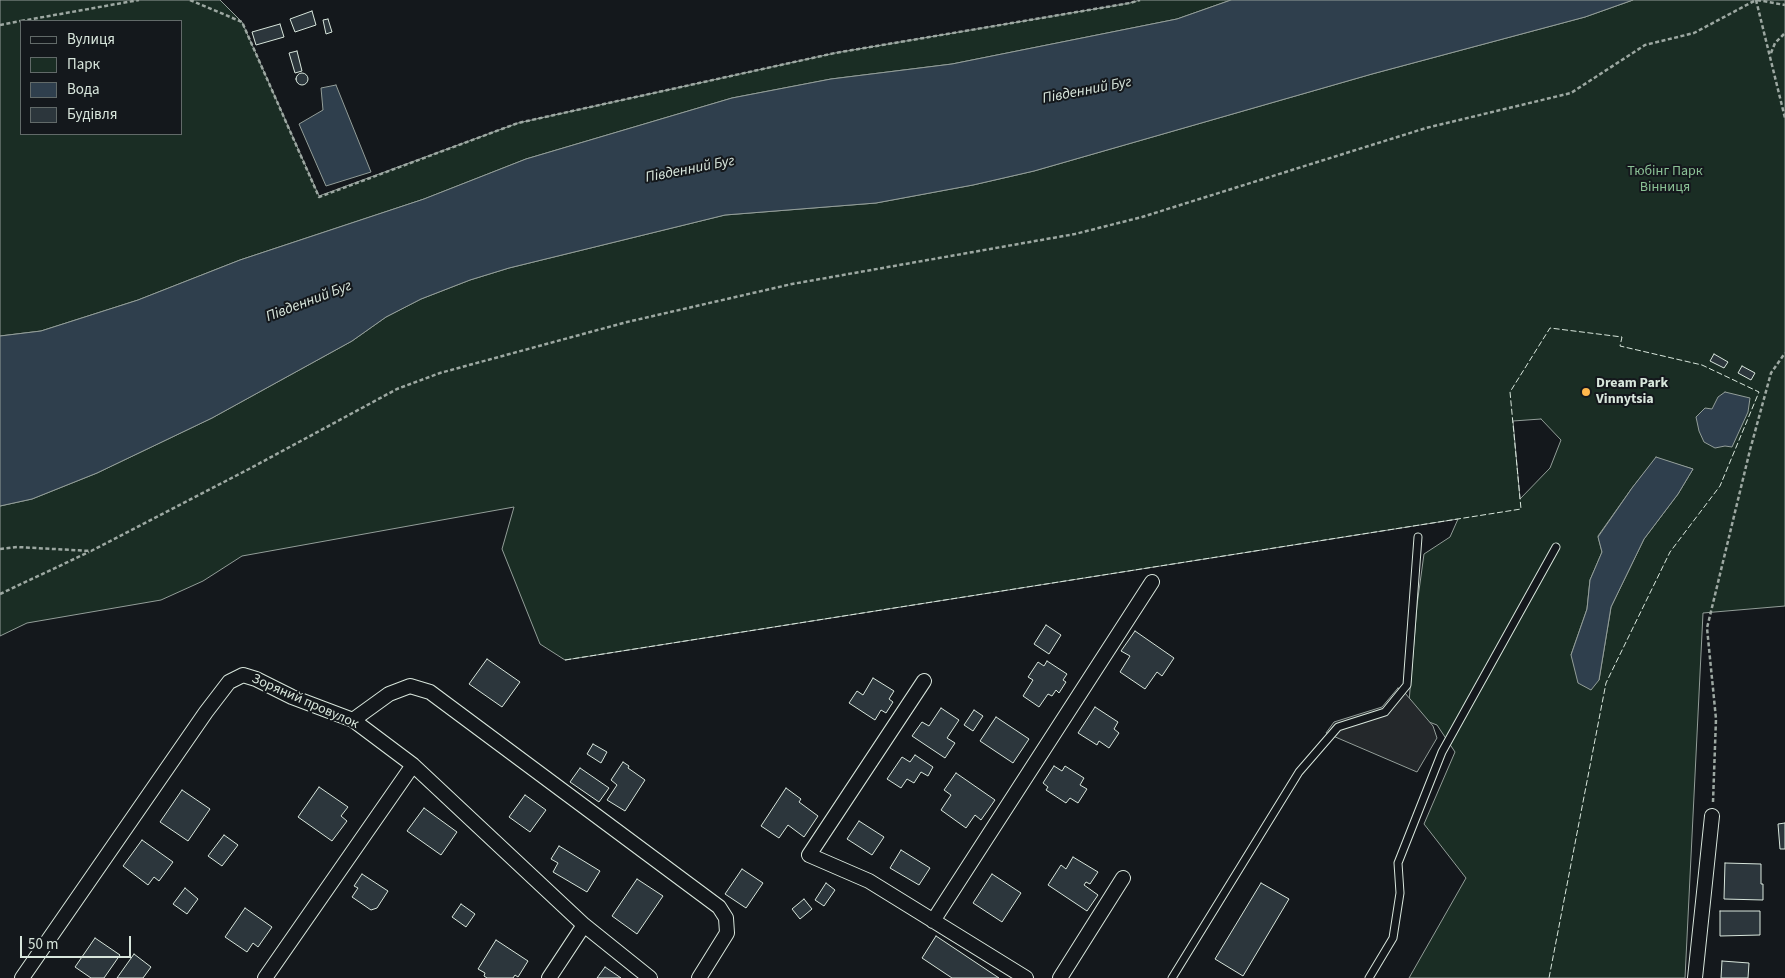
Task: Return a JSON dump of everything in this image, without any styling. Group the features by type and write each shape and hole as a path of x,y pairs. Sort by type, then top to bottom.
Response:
{"street":[{"path":"933,921 1152,582"},
{"name":"Зоряний провулок","path":"22,978 194,728 229,682 243,675 292,697 354,720 413,765 584,925 650,978"},
{"path":"924,681 810,855 869,881 1026,978"},
{"path":"354,720 388,694 410,686 430,692 719,907 726,918 726,933 699,978"},
{"path":"265,978 413,765"},
{"path":"1695,978 1712,816"},
{"path":"1060,978 1123,878"},
{"path":"550,978 584,925"}],"lane":[{"path":"1172,978 1300,772 1338,727 1385,712 1407,685 1418,537"},
{"path":"1369,978 1393,938 1400,893 1398,863 1442,752 1556,546"}],"path":[{"path":"27,20 139,0"},
{"path":"190,0 242,22 319,196 518,123 835,53 1140,0"},
{"path":"1756,0 1785,118"},
{"path":"0,594 91,551 397,389 440,373 627,322 792,284 1075,234 1142,217 1426,128 1571,93 1645,45 1694,33 1756,0 1785,5"},
{"path":"0,25 20,21"},
{"path":"1770,54 1775,43 1785,33"},
{"path":"1712,816 1716,719 1707,628 1750,450 1771,373 1785,353"},
{"path":"0,549 17,547 91,551"}],"green space":[{"path":"0,0 220,0 242,22 319,196 518,123 835,53 1140,0 1231,0 1177,19 952,64 831,79 732,98 526,159 424,199 240,260 138,300 41,331 0,336"},
{"name":"Тюбінг Парк Вінниця","path":"1633,0 1785,0 1785,606 1703,613 1685,978 1409,978 1466,878 1424,824 1455,752 1437,725 1408,714 1417,605 1424,554 1450,537 1458,519 565,660 540,644 502,549 514,507 242,556 203,581 161,600 27,623 0,636 0,506 32,499 97,473 212,418 352,341 386,317 421,299 470,280 509,268 725,215 876,203 973,185 1034,171 1372,74 1585,17","holes":["1541,419 1561,440 1550,468 1520,499 1513,421","1656,458 1693,469 1678,494 1644,539 1611,607 1599,680 1571,655 1587,609 1590,580 1602,552 1598,536"]}],"shaded area":[{"path":"1398,688 1405,693 1433,726 1437,738 1417,772 1326,733 1334,722 1382,707"}],"water":[{"name":"Південний Буг","path":"1231,0 1633,0 1585,17 1372,74 1034,171 973,185 876,203 725,215 509,268 470,280 421,299 386,317 352,341 212,418 97,473 32,499 0,506 0,336 41,331 138,300 240,260 424,199 526,159 732,98 831,79 952,64 1177,19"},
{"path":"336,85 371,172 326,186 299,124 323,110 321,88"},
{"path":"1725,392 1750,398 1748,412 1732,447 1715,448 1704,442 1696,417 1705,408 1712,409 1718,397"},
{"path":"1656,457 1693,469 1678,494 1644,539 1611,607 1599,680 1591,690 1578,683 1571,655 1587,609 1590,580 1602,552 1598,537"}],"building":[{"path":"312,11 316,25 295,32 290,19"},
{"path":"328,19 332,32 326,34 323,20"},
{"path":"280,24 284,37 256,45 252,32"},
{"path":"297,51 302,71 295,73 289,53"},
{"path":"304,73 307,74 307,84 300,85 297,84 296,77 297,74"},
{"path":"1714,354 1728,362 1724,368 1710,361"},
{"path":"1742,366 1755,373 1751,380 1738,373"},
{"path":"1046,625 1061,635 1049,654 1034,644"},
{"path":"1135,631 1174,658 1162,676 1157,672 1145,689 1120,672 1130,656 1121,651"},
{"path":"487,659 520,682 502,707 469,684"},
{"path":"1047,661 1067,674 1063,680 1066,682 1059,693 1056,690 1052,696 1048,694 1039,707 1023,696 1033,680 1028,677 1038,662 1044,666"},
{"path":"873,678 894,691 889,699 893,702 886,713 881,710 875,720 849,703 857,691 863,695"},
{"path":"1095,707 1118,722 1114,729 1119,733 1109,748 1099,741 1097,745 1078,733"},
{"path":"941,708 959,720 947,738 955,743 945,758 912,736 922,722 929,726"},
{"path":"974,710 983,716 973,731 964,725"},
{"path":"996,717 1029,739 1013,763 980,741"},
{"path":"593,744 607,752 601,763 587,754"},
{"path":"915,755 933,767 928,776 921,772 914,783 907,779 901,788 887,779 902,757 910,762"},
{"path":"623,762 645,780 625,811 607,800 617,785 611,780"},
{"path":"1054,766 1062,771 1065,766 1084,778 1080,785 1087,789 1078,803 1070,798 1066,803 1046,790 1048,787 1043,783"},
{"path":"580,768 609,788 599,802 570,782"},
{"path":"956,773 995,800 981,820 975,815 966,828 941,810 951,795 944,790"},
{"path":"319,787 348,807 341,816 347,821 332,841 298,817"},
{"path":"786,788 801,799 799,802 818,816 804,837 788,825 779,838 761,826"},
{"path":"182,790 210,809 188,841 160,822"},
{"path":"525,795 546,810 530,832 509,817"},
{"path":"424,808 457,832 441,855 407,831"},
{"path":"859,821 884,837 872,855 847,839"},
{"path":"1785,823 1785,849 1780,849 1778,824"},
{"path":"224,835 238,845 222,866 208,856"},
{"path":"142,840 173,862 159,881 154,877 148,885 123,866"},
{"path":"559,846 600,871 587,892 553,872 558,863 551,859"},
{"path":"901,850 930,868 919,885 890,868"},
{"path":"1073,857 1098,872 1090,884 1086,882 1084,885 1098,895 1087,911 1048,885 1061,865 1066,869"},
{"path":"1725,863 1761,864 1763,900 1724,899"},
{"path":"742,869 763,883 746,908 725,894"},
{"path":"362,874 388,891 377,908 371,910 352,897 358,888 354,886"},
{"path":"992,874 1021,893 1002,922 973,903"},
{"path":"637,879 663,896 637,934 612,916"},
{"path":"826,883 835,890 824,906 815,900"},
{"path":"1261,883 1289,899 1243,976 1215,959"},
{"path":"185,888 198,899 187,914 173,904"},
{"path":"804,899 812,909 800,919 792,909"},
{"path":"461,904 475,914 466,927 452,917"},
{"path":"245,908 272,927 258,947 253,943 247,952 225,937"},
{"path":"1720,911 1760,911 1760,935 1720,936"},
{"path":"936,936 999,978 952,978 922,958"},
{"path":"95,938 120,955 104,978 91,978 75,967"},
{"path":"496,940 528,961 518,977 515,975 513,978 487,978 484,976 485,973 478,969"},
{"path":"134,954 151,967 143,978 117,978"},
{"path":"1722,961 1749,963 1748,978 1721,978"},
{"path":"605,967 621,978 597,978"}],"fence":[{"path":"565,660 1521,509 1510,392 1550,328 1622,337 1620,346 1702,365 1759,392 1720,486 1670,552 1606,683 1549,978"}],"place":[{"name":"Dream Park Vinnytsia","path":"1586,392"}]}
